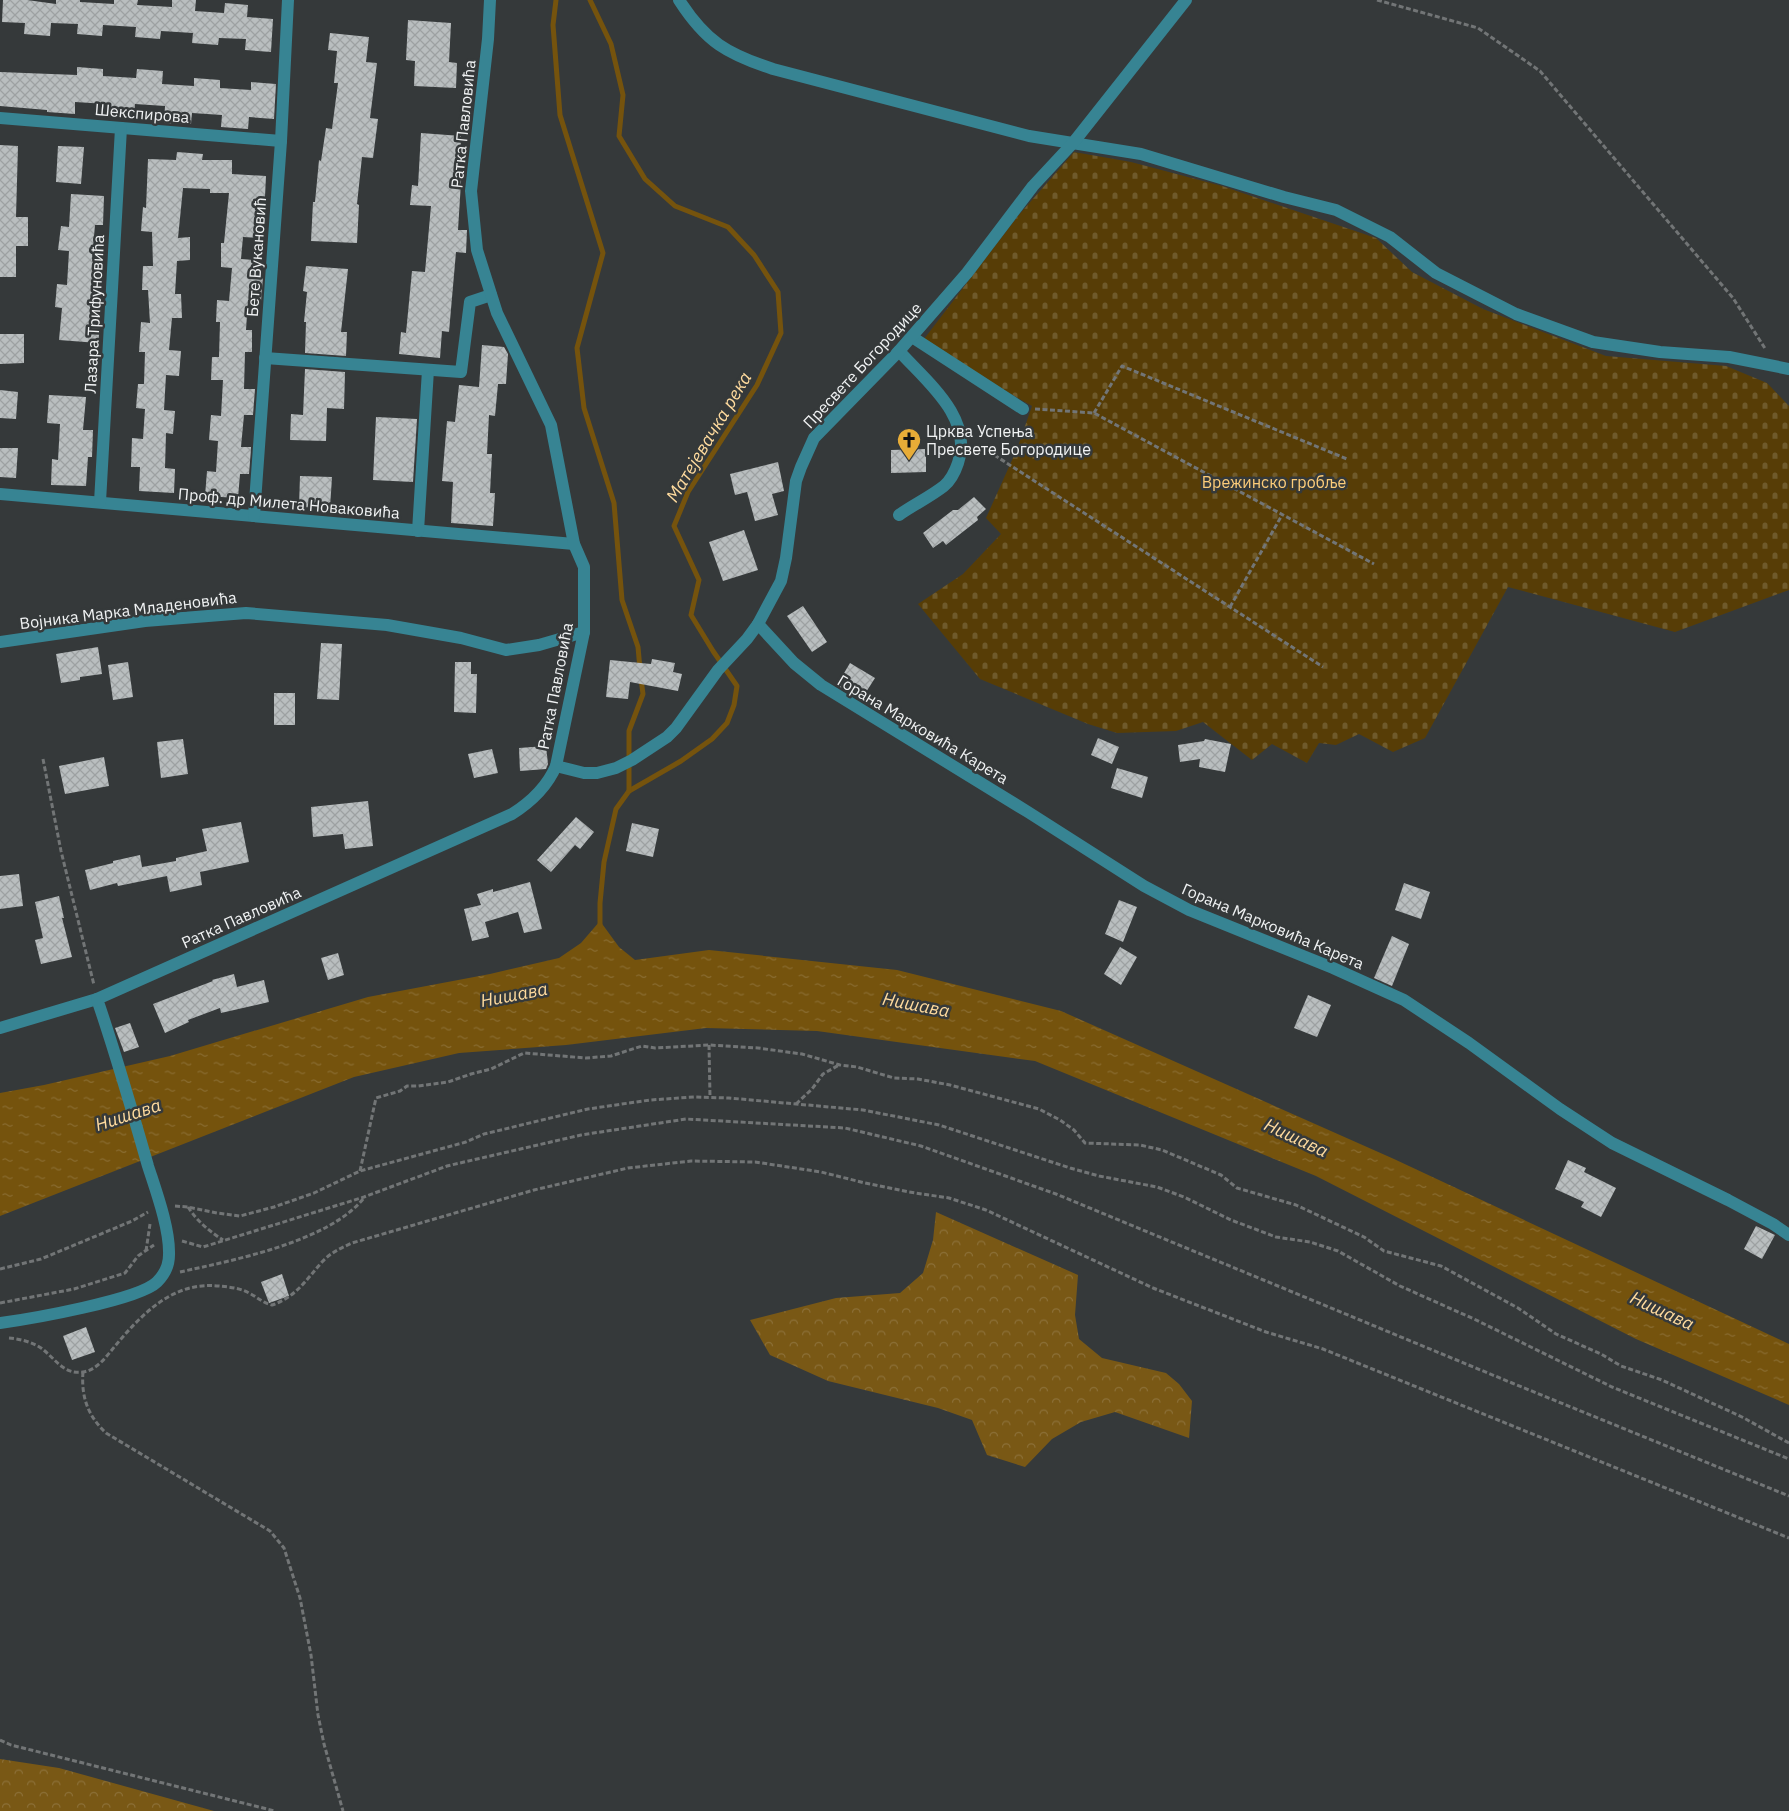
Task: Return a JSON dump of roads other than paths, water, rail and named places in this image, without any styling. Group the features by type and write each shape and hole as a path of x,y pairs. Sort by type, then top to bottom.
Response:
{"street":[{"name":"Бете Вукановић","path":"254,516 281,141 288,0"},
{"name":"Ратка Павловића","path":"0,1028 97,999 512,814 523,807 540,791 552,775 564,737 584,632 584,567 574,544 551,425 497,313 477,250 471,191 488,39 490,0"},
{"path":"679,0 703,33 714,42 748,61 830,85 1020,134 1141,154 1284,197 1336,210 1390,237 1436,273 1516,314 1593,342 1660,352 1729,357 1783,368"},
{"name":"Пресвете Богородице","path":"556,766 578,772 597,773 616,768 629,762 667,737 676,728 722,665 747,639 758,624 781,581 796,482 814,438 912,337 967,273 1033,186 1073,143 1186,0"},
{"name":"Шекспирова","path":"0,118 281,141"},
{"name":"Лазара Трифуновића","path":"100,502 121,128"},
{"path":"265,358 462,372 470,302 491,295"},
{"path":"912,337 1023,408"},
{"path":"899,351 948,406 960,432 961,446 954,473 945,485 899,515"},
{"path":"418,531 428,370"},
{"name":"Проф. др Милета Новаковића","path":"0,494 574,544"},
{"name":"Војника Марка Младеновића","path":"0,642 145,621 246,613 387,625 461,638 506,650 539,646 584,632"},
{"name":"Горана Марковића Карета","path":"758,624 794,663 821,685 1028,812 1144,886 1189,910 1333,968 1404,1000 1612,1143 1728,1200 1774,1224 1789,1235"},
{"path":"0,1323 95,1304 147,1289 163,1276 168,1265 167,1236 158,1201 114,1048 97,999"}],"water":[{"name":"Нишава","path":"600,921 619,947 635,960 709,950 897,970 1061,1011 1394,1159 1789,1344 1789,1405 1636,1339 1316,1176 1035,1061 817,1031 706,1028 566,1045 459,1053 354,1077 0,1216 0,1093 44,1085 170,1056 368,997 490,974 559,958 581,943"}],"waterway":[{"path":"556,0 553,25 560,115 603,253 577,348 584,408 614,503 622,600 638,647 640,669"},
{"name":"Матејевачка река","path":"590,0 611,44 623,95 619,136 645,179 675,206 728,227 754,255 778,292 781,333 757,385 688,492 674,526 699,580 691,615 737,686 734,705 727,723 712,739 681,761 629,791 616,809 604,862 600,926"},
{"path":"629,791 629,731 643,694 641,679"}],"place":[{"name":"Црква Успења Пресвете Богородице","path":"909,461"}],"park label":[{"name":"Врежинско гробље","path":"1274,482"}]}
